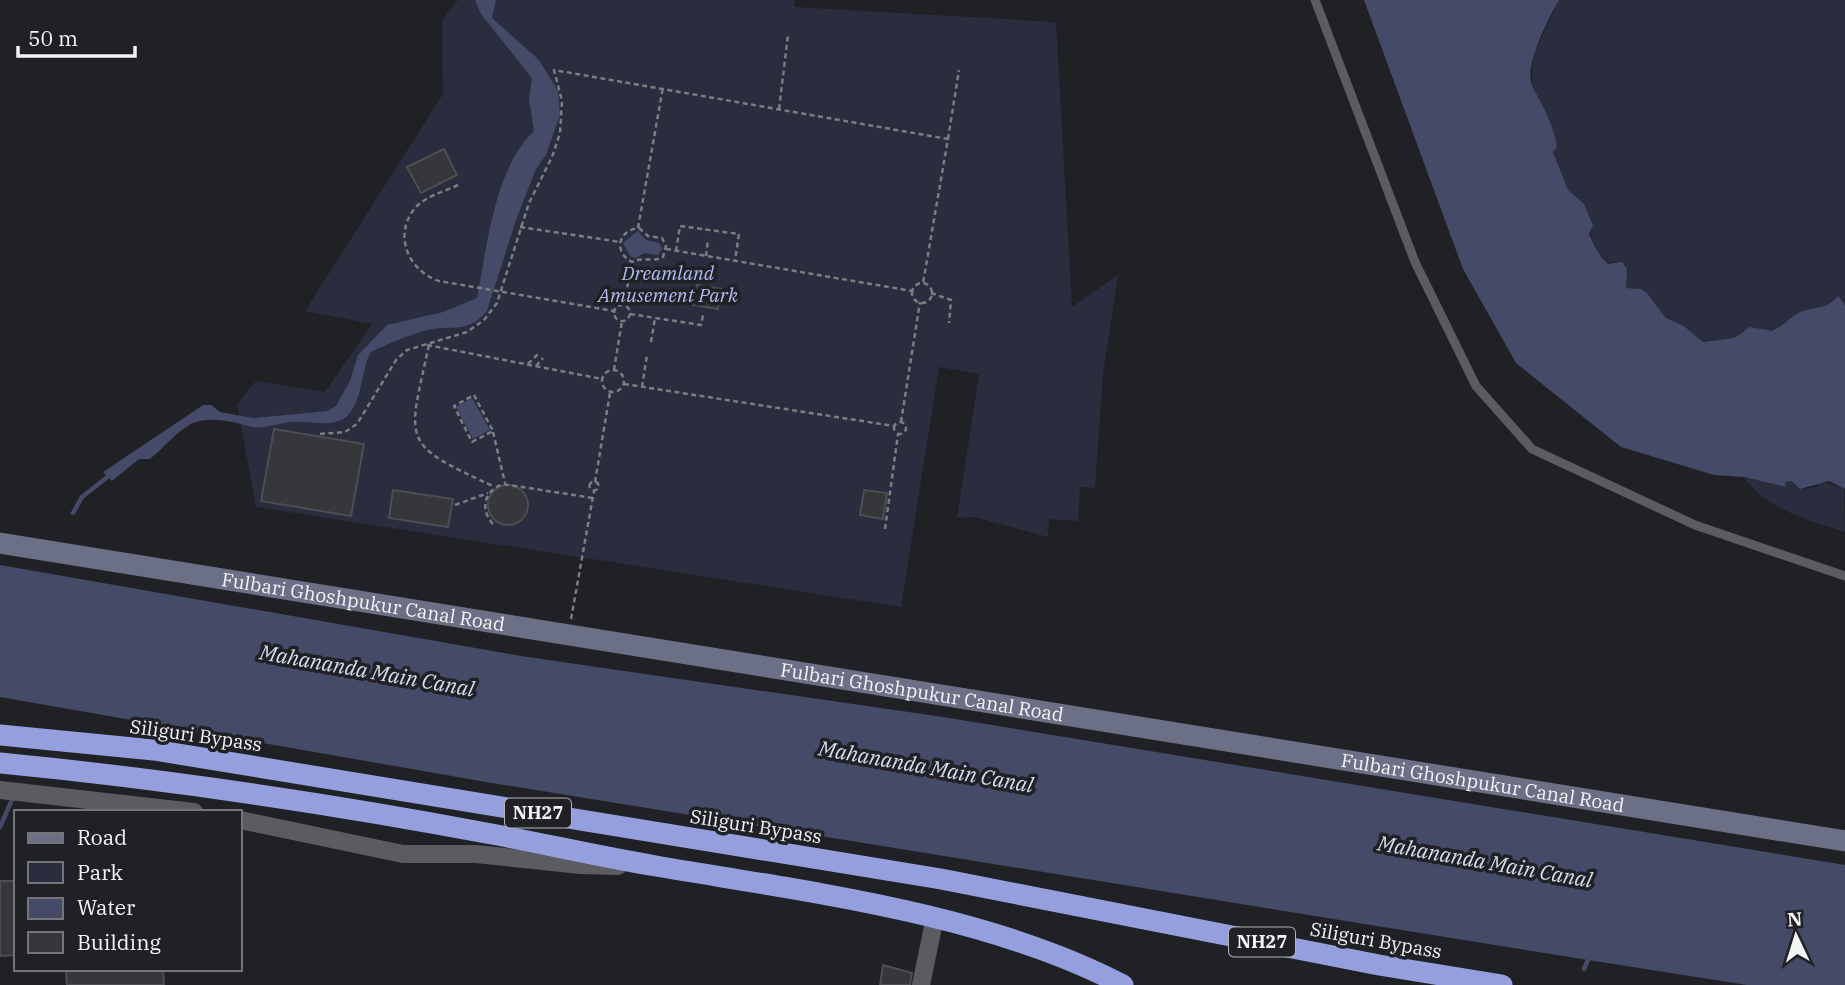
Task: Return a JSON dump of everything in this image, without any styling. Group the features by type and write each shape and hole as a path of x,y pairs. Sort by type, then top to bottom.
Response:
{"highway":[{"name":"Siliguri Bypass","path":"2,735 154,750 1023,893 1379,965 1502,985"},
{"name":"NH27","path":"0,763 123,775 494,834 657,866 726,875 935,918 1083,964 1124,985"}],"street":[{"name":"Fulbari Ghoshpukur Canal Road","path":"0,543 1845,841"},
{"path":"0,790 176,810"},
{"path":"242,820 404,854 476,854 581,865 657,866"},
{"path":"921,985 935,918"}],"lane":[{"path":"1315,0 1422,275 1476,386 1532,449 1695,525 1845,576"}],"path":[{"path":"779,109 788,36"},
{"path":"320,434 351,429 396,360 420,344 475,327 491,312 503,292 520,227 560,132 562,101 554,70 948,139"},
{"path":"923,283 959,70"},
{"path":"638,228 663,87"},
{"path":"458,185 416,207 407,223 404,241 410,259 422,273 439,281 614,311 624,305"},
{"path":"676,251 680,226 710,227 739,234 735,260"},
{"path":"520,227 620,242"},
{"path":"632,262 621,254 620,242 628,230 638,228 648,236 662,238 666,249"},
{"path":"706,256 708,239"},
{"path":"666,249 912,291"},
{"path":"632,262 645,258 659,260 666,249"},
{"path":"632,262 624,305 630,314 701,325 703,315"},
{"path":"923,283 929,287 931,293 929,299 920,302 914,298 912,291 916,284 923,283"},
{"path":"931,293 951,300 949,323"},
{"path":"901,422 920,302"},
{"path":"614,311 616,318 622,321"},
{"path":"614,370 622,321 630,314"},
{"path":"651,342 655,318"},
{"path":"420,344 602,379"},
{"path":"429,345 414,414 420,443 442,463 495,487"},
{"path":"528,365 538,354"},
{"path":"642,387 647,355"},
{"path":"536,366 543,358"},
{"path":"614,370 622,375 624,384 620,390 610,393 602,386 602,379 607,371 614,370"},
{"path":"624,384 894,426 901,422"},
{"path":"569,627 593,498 594,491 590,485 595,482 610,393"},
{"path":"493,431 472,442 454,406 474,396 493,431 505,483"},
{"path":"898,434 906,431 906,426 901,422"},
{"path":"885,529 898,434 894,426"},
{"path":"594,491 599,487 595,482"},
{"path":"455,505 490,492 505,483 548,493 593,498"},
{"path":"490,492 485,507 493,524"}],"green space":[{"name":"Dreamland Amusement Park","path":"458,0 794,0 795,7 1056,22 1072,307 1118,275 1103,374 1095,488 1080,487 1078,521 1049,519 1048,537 975,517 957,518 979,374 939,367 901,607 256,507 237,404 256,381 325,392 372,324 305,311 443,94 442,20"},
{"path":"1559,0 1845,0 1845,305 1838,297 1833,303 1820,308 1798,312 1772,331 1743,331 1734,338 1703,342 1684,326 1666,318 1651,297 1637,289 1626,288 1615,262 1606,263 1590,238 1593,224 1584,204 1568,190 1553,152 1550,125 1531,85 1534,54"},
{"path":"1744,477 1784,486 1785,482 1792,481 1800,489 1817,487 1821,482 1844,488 1845,532 1776,506 1764,498"}],"water":[{"path":"475,0 496,0 492,18 539,60 558,91 560,115 546,155 536,169 516,220 487,311 466,326 427,330 371,352 356,402 342,420 328,423 291,422 257,427 203,420 178,433 150,459 139,459 112,481 103,472 203,405 211,405 220,412 253,418 328,411 336,406 350,381 358,355 387,325 443,312 477,298 501,187 520,147 534,131 529,99 532,78 481,14"},
{"path":"1364,0 1559,0 1538,43 1531,79 1553,131 1557,147 1553,152 1568,190 1584,204 1593,225 1589,235 1597,251 1608,264 1622,262 1627,269 1626,288 1641,289 1647,293 1666,318 1684,326 1703,342 1734,338 1750,327 1772,331 1796,314 1829,304 1838,296 1845,305 1845,489 1829,481 1800,489 1792,481 1785,482 1786,487 1744,477 1714,475 1621,447 1516,363 1463,269"},
{"path":"638,231 646,240 659,243 662,249 658,255 644,253 636,258 631,257 623,243"},
{"path":"472,398 490,430 473,439 456,407"},
{"name":"Mahananda Main Canal","path":"0,565 521,656 943,717 1845,865 1845,985 1747,985 486,782 0,697"}],"building":[{"path":"444,149 457,175 421,193 407,167"},
{"path":"697,285 721,289 718,309 693,305"},
{"path":"274,429 364,444 351,516 261,501"},
{"path":"508,485 522,491 528,505 522,519 508,525 494,519 488,505 494,491"},
{"path":"393,490 453,499 448,527 389,518"},
{"path":"864,490 887,493 883,519 860,515"},
{"path":"0,881 14,881 14,955 0,956"},
{"path":"883,965 912,973 910,985 880,985"},
{"path":"66,971 163,971 164,985 67,985"}],"waterway":[{"path":"73,513 82,497 110,475"},
{"path":"0,827 14,795"},
{"path":"1584,969 1588,960"}]}
